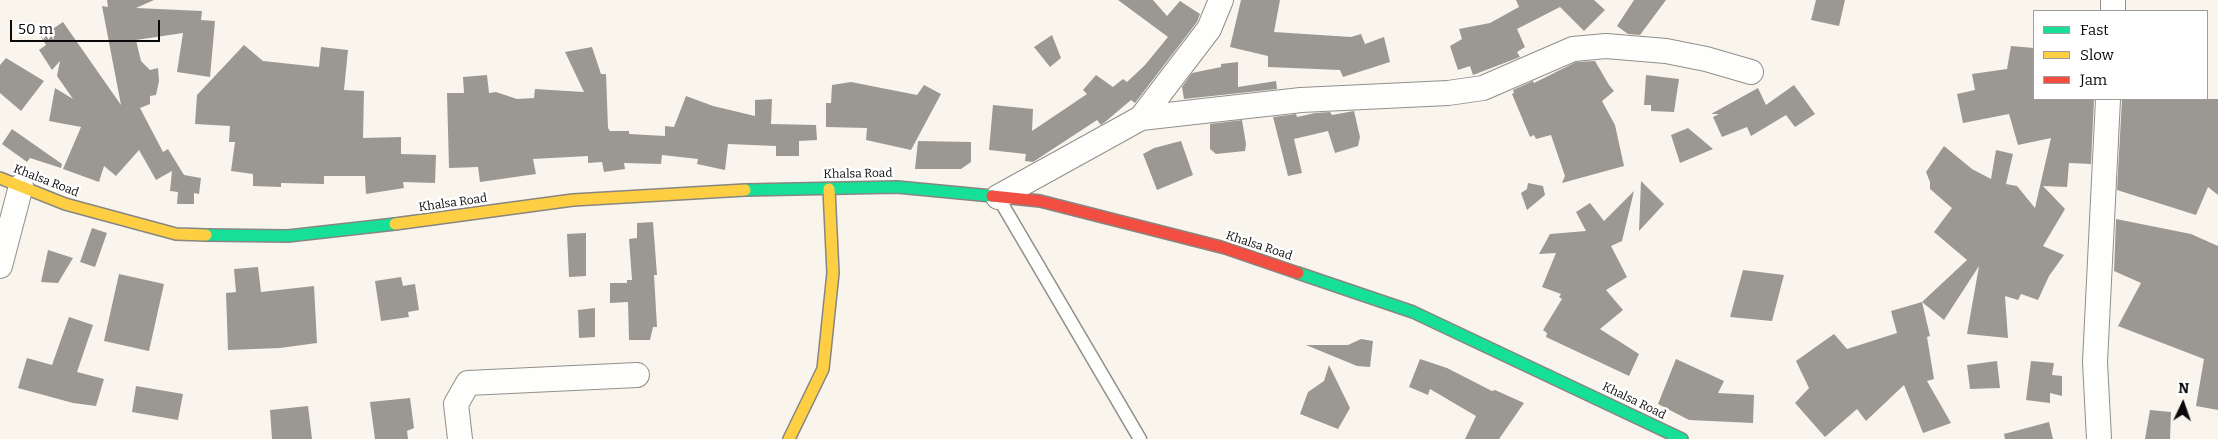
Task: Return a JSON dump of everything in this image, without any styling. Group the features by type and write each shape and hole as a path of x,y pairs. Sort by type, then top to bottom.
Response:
{"main road":[{"name":"Khalsa Road","path":"10,182 65,204 176,234 288,236 432,220 573,200 717,191 897,187 1040,201 1225,248 1413,312 1682,439"},
{"path":"789,439 823,369 833,273 829,188"}],"street":[{"path":"1141,118 1209,29 1220,0"},
{"path":"998,197 1141,118 1301,100 1448,93 1483,88 1573,49 1606,46 1666,51 1706,59 1751,72"},
{"path":"2099,439 2094,362 2108,100"},
{"path":"0,266 10,182"},
{"path":"460,439 456,404 468,383 637,375"}],"lane":[{"path":"998,197 1140,439"}],"building":[{"path":"107,0 154,0 136,8 202,11 201,20 215,21 210,77 177,72 183,33 136,40 141,61 150,70 158,68 159,81 156,95 150,96 150,104 140,108 163,152 168,149 184,175 201,178 199,194 194,193 194,204 177,204 178,192 170,191 172,171 156,180 139,150 116,176 104,166 99,182 63,169 81,127 49,121 55,88 73,99 57,76 60,61 52,70 39,50 46,45 41,37 63,22 121,105 102,6 108,7"},
{"path":"1118,0 1153,0 1167,16 1180,1 1200,14 1197,22 1135,103 1131,100 1101,125 1097,120 1033,162 1025,161 1026,154 989,150 993,105 1033,109 1032,131 1087,94 1083,90 1096,75 1113,87 1123,79 1127,82 1145,65 1168,37"},
{"path":"1241,0 1280,0 1274,32 1351,37 1361,34 1365,44 1384,37 1390,62 1343,77 1340,70 1268,67 1268,56 1230,47"},
{"path":"1516,0 1594,0 1605,10 1584,31 1560,7 1517,29 1525,47 1517,52 1520,57 1473,75 1470,66 1458,70 1450,46 1462,39 1459,29 1490,23 1519,7"},
{"path":"1634,0 1666,0 1640,35 1628,34 1617,26"},
{"path":"1816,0 1845,0 1839,26 1811,20"},
{"path":"1052,35 1061,58 1050,67 1034,47"},
{"path":"244,45 263,61 319,67 321,47 348,50 344,90 364,91 363,138 401,137 401,154 436,155 435,183 403,182 404,188 366,194 365,176 324,176 324,184 281,183 281,187 253,186 253,174 231,171 235,142 229,142 230,126 195,124 197,95"},
{"path":"2011,46 2033,48 2033,100 2094,100 2091,164 2069,163 2067,187 2043,186 2065,209 2043,246 2064,255 2049,276 2038,300 2021,294 2018,300 2005,296 2008,338 1967,334 1979,266 1944,320 1922,302 1967,260 1934,232 1952,208 1930,189 1930,182 1926,172 1944,146 1972,169 1991,179 1996,150 2013,154 2006,184 2017,186 2035,208 2051,138 2018,145 2009,114 1963,123 1957,94 1975,90 1972,74 2007,69"},
{"path":"592,47 601,74 606,74 608,128 610,131 629,131 629,134 665,136 665,126 674,127 686,96 713,106 755,116 755,100 772,99 771,124 816,125 817,140 799,141 799,156 776,156 776,146 728,144 725,170 697,164 698,159 662,155 661,164 624,163 625,169 604,172 602,162 588,163 588,156 533,159 536,174 480,182 478,167 449,168 447,93 464,93 463,77 487,75 489,93 496,92 517,99 534,98 535,89 584,92 565,52"},
{"path":"6,58 44,81 21,111 0,93 0,65"},
{"path":"1595,61 1614,91 1602,101 1615,125 1624,166 1562,183 1565,176 1551,135 1536,139 1534,135 1530,137 1512,94 1514,93 1513,90 1533,81 1534,83 1576,62"},
{"path":"1238,62 1238,87 1276,81 1277,89 1184,99 1182,87 1192,73 1221,67 1221,64"},
{"path":"1646,75 1679,79 1674,112 1651,111 1651,105 1644,105"},
{"path":"851,82 917,95 924,85 941,94 911,150 866,140 867,128 826,127 826,103 831,103 832,85"},
{"path":"1794,85 1815,114 1795,127 1786,115 1751,136 1747,127 1722,137 1713,117 1719,114 1711,114 1758,88 1766,105"},
{"path":"2218,99 2218,195 2208,187 2196,215 2117,190 2122,100"},
{"path":"1354,111 1360,137 1358,146 1335,153 1328,131 1294,139 1302,173 1288,176 1273,117 1296,114 1297,117 1330,112 1332,115"},
{"path":"1242,120 1246,144 1245,151 1216,154 1210,149 1210,124"},
{"path":"1688,128 1713,149 1680,163 1671,135"},
{"path":"12,129 62,164 61,168 30,158 27,162 2,144"},
{"path":"918,141 971,142 971,162 961,169 915,169"},
{"path":"1181,141 1193,175 1157,190 1143,154 1154,148"},
{"path":"1641,181 1664,204 1639,231"},
{"path":"1528,183 1543,186 1545,195 1527,210 1521,193 1527,189"},
{"path":"1634,191 1622,241 1611,246 1627,277 1606,290 1623,310 1600,329 1639,354 1629,376 1546,337 1547,333 1543,330 1562,299 1559,297 1561,294 1542,287 1556,253 1539,254 1550,234 1586,231 1576,212 1590,203 1604,221"},
{"path":"2116,219 2191,234 2218,246 2218,410 2196,406 2204,359 2118,326 2141,283 2114,271"},
{"path":"653,222 657,275 654,275 657,327 653,327 650,340 629,340 628,302 610,303 610,283 627,283 627,280 632,280 629,239 637,238 637,223"},
{"path":"92,228 107,233 95,267 80,262"},
{"path":"586,233 586,276 569,277 567,234"},
{"path":"48,250 73,258 58,283 41,282"},
{"path":"258,267 261,292 314,286 317,343 280,348 228,350 226,293 236,292 234,269"},
{"path":"1743,270 1784,275 1772,321 1730,317"},
{"path":"119,274 164,284 149,351 104,341"},
{"path":"401,277 403,286 415,284 419,310 408,312 409,317 381,321 375,281"},
{"path":"1922,302 1930,336 1927,337 1934,379 1927,381 1951,423 1923,433 1904,385 1866,421 1857,409 1825,437 1795,403 1809,388 1796,361 1834,334 1847,349 1897,333 1891,311"},
{"path":"595,308 595,337 579,338 578,310"},
{"path":"69,317 93,325 77,372 104,379 96,406 73,403 18,388 27,358 52,365"},
{"path":"1361,339 1373,341 1370,367 1357,366 1306,345 1348,345"},
{"path":"1420,359 1447,368 1492,391 1495,390 1524,403 1499,439 1465,439 1476,416 1430,389 1428,395 1409,387"},
{"path":"1676,359 1724,381 1718,393 1754,395 1753,423 1689,420 1658,404"},
{"path":"1997,361 2000,388 1970,389 1967,365"},
{"path":"2031,361 2054,363 2052,375 2062,376 2062,396 2050,393 2050,403 2026,400"},
{"path":"1329,365 1350,408 1338,429 1300,414 1308,392 1324,381"},
{"path":"136,386 183,394 178,420 132,412"},
{"path":"410,398 414,428 407,431 408,439 375,439 370,402"},
{"path":"308,406 312,439 272,439 270,410"},
{"path":"2150,410 2171,412 2170,439 2145,439"},
{"path":"2049,422 2053,439 2005,439 2004,434"}],"traffic: fast":[{"path":"745,190 897,187 992,196"},
{"path":"206,235 288,236 395,224"},
{"path":"1298,273 1413,312 1682,439"}],"traffic: slow":[{"path":"0,178 65,204 176,234 206,235"},
{"path":"789,439 823,369 833,273 829,189"},
{"path":"395,224 573,200 745,190"}],"traffic: jam":[{"path":"992,196 1040,201 1225,248 1298,273"}]}
